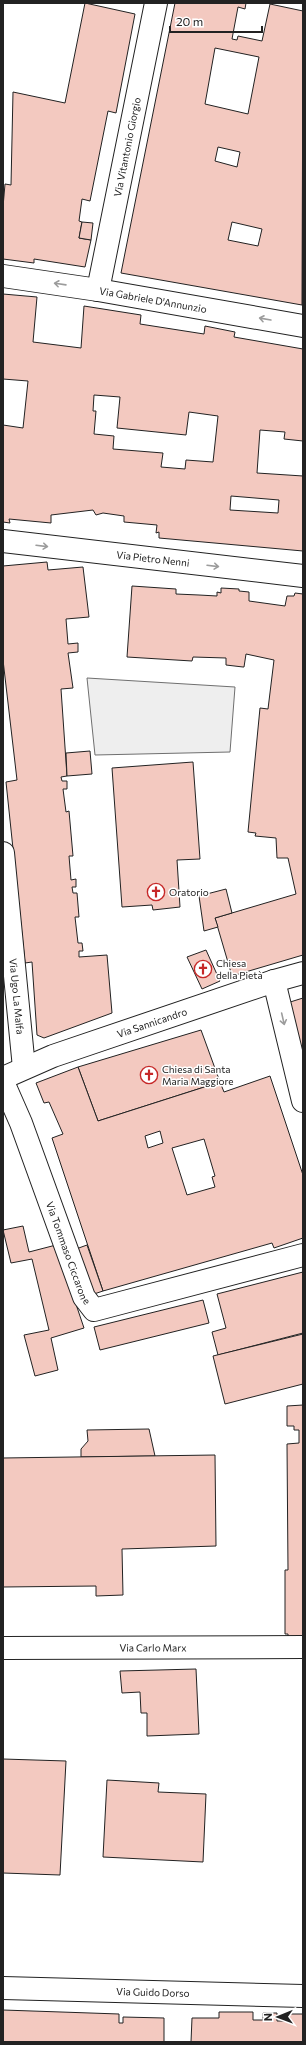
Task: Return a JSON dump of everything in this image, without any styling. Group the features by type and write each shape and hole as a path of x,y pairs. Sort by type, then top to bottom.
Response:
{"street":[{"name":"Via Vitantonio Giorgio","path":"98,290 156,3"},
{"name":"Via Gabriele D'Annunzio","path":"3,276 98,290 303,326"},
{"name":"Via Pietro Nenni","path":"3,541 303,576"},
{"name":"Via Ugo La Malfa","path":"3,853 24,1068"},
{"name":"Via Sannicandro","path":"3,1078 53,1056 274,981 303,973"},
{"path":"274,981 303,1101"},
{"name":"Via Tommaso Ciccarone","path":"3,1082 21,1123 84,1298 94,1310 303,1255"},
{"name":"Via Carlo Marx","path":"3,1648 303,1647"},
{"name":"Via Guido Dorso","path":"3,1988 303,1996"}],"shaded area":[{"path":"87,678 235,687 230,752 95,755"}],"building":[{"path":"85,3 135,14 116,113 108,111 90,201 82,199 79,221 82,222 79,238 91,240 85,267 34,259 34,263 3,259 3,207 5,184 11,185 13,92 65,103"},
{"path":"175,3 246,3 245,9 238,7 232,39 237,40 238,36 262,41 270,4 303,11 302,305 121,273","holes":["215,48 259,57 248,114 205,104","218,147 240,152 237,167 215,161","232,222 262,229 258,246 228,240"]},
{"path":"82,222 93,223 91,240 79,238"},
{"path":"3,294 37,297 33,342 81,348 84,306 141,315 140,324 204,334 205,326 235,332 234,337 303,349 303,441 284,439 285,432 260,430 257,473 303,476 303,551 159,538 159,532 156,533 157,525 124,522 124,516 103,513 96,515 93,510 51,515 51,523 9,519 10,523 3,522 3,425 23,428 28,381 3,379","holes":["94,395 120,397 117,428 186,435 189,412 218,416 213,462 186,460 185,469 161,467 163,453 113,449 114,436 94,434 96,411 93,411","231,496 279,500 278,513 230,510"]},
{"path":"47,562 48,570 83,567 89,617 66,619 68,644 78,643 78,652 68,653 73,688 61,689 67,776 61,777 62,781 67,781 67,789 63,789 66,812 69,811 73,856 69,856 71,880 76,879 76,887 72,887 73,893 77,893 79,917 75,917 78,943 82,943 83,951 79,951 79,957 107,955 112,1013 44,1038 37,1035 32,962 25,963 6,782 17,780 3,660 3,566"},
{"path":"132,586 176,589 176,594 217,596 217,592 221,593 221,588 239,589 239,591 249,592 249,601 285,606 287,596 294,596 295,593 303,594 303,955 232,976 215,918 296,894 288,858 277,858 276,838 255,836 256,833 248,832 260,708 268,709 274,660 246,654 243,667 226,665 226,658 193,657 192,661 127,657"},
{"path":"90,751 92,774 67,776 66,753"},
{"path":"193,762 200,859 177,860 180,907 153,910 152,905 122,907 112,768"},
{"path":"226,889 232,913 215,918 218,927 204,931 199,896"},
{"name":"Chiesa della Pietà","path":"206,950 220,981 202,989 187,957"},
{"path":"303,998 303,1058 287,1003"},
{"name":"Chiesa di Santa Maria Maggiore","path":"201,1030 220,1082 98,1121 78,1067"},
{"path":"78,1067 98,1121 220,1082 224,1092 270,1076 303,1175 303,1238 274,1248 272,1243 103,1291 52,1138 63,1134 49,1102 44,1103 36,1083","holes":["160,1131 163,1143 148,1148 145,1136","204,1139 215,1176 212,1177 215,1187 187,1195 172,1148"]},
{"path":"23,1226 29,1252 56,1245 84,1328 51,1338 58,1370 35,1376 24,1335 49,1330 32,1259 11,1263 3,1230"},
{"path":"87,1245 103,1291 91,1295 76,1249"},
{"path":"303,1272 303,1333 218,1355 212,1332 226,1328 217,1294"},
{"path":"203,1300 209,1323 100,1350 94,1327"},
{"path":"303,1334 303,1384 225,1404 213,1356"},
{"path":"303,1405 303,1638 288,1638 288,1634 285,1634 285,1570 288,1570 287,1444 299,1443 299,1430 294,1430 294,1426 287,1426 287,1406"},
{"path":"149,1429 155,1456 81,1457 81,1449 88,1441 87,1430"},
{"path":"215,1455 216,1546 122,1549 123,1595 96,1596 96,1586 3,1587 3,1458"},
{"path":"196,1669 199,1734 147,1736 147,1713 141,1713 140,1692 122,1693 120,1671"},
{"path":"3,1759 66,1761 60,1875 3,1873"},
{"path":"107,1780 159,1783 158,1792 206,1794 203,1862 103,1857"},
{"path":"3,2010 119,2014 119,2023 123,2023 123,2017 164,2018 164,2042 3,2042"},
{"path":"219,2012 253,2012 253,2020 263,2020 263,2013 277,2013 277,2021 289,2021 289,2014 303,2014 303,2042 191,2042 192,2018 219,2018"}],"place":[{"name":"Oratorio","path":"156,892"},
{"name":"Chiesa della Pietà","path":"203,969"},
{"name":"Chiesa di Santa Maria Maggiore","path":"149,1075"}]}
